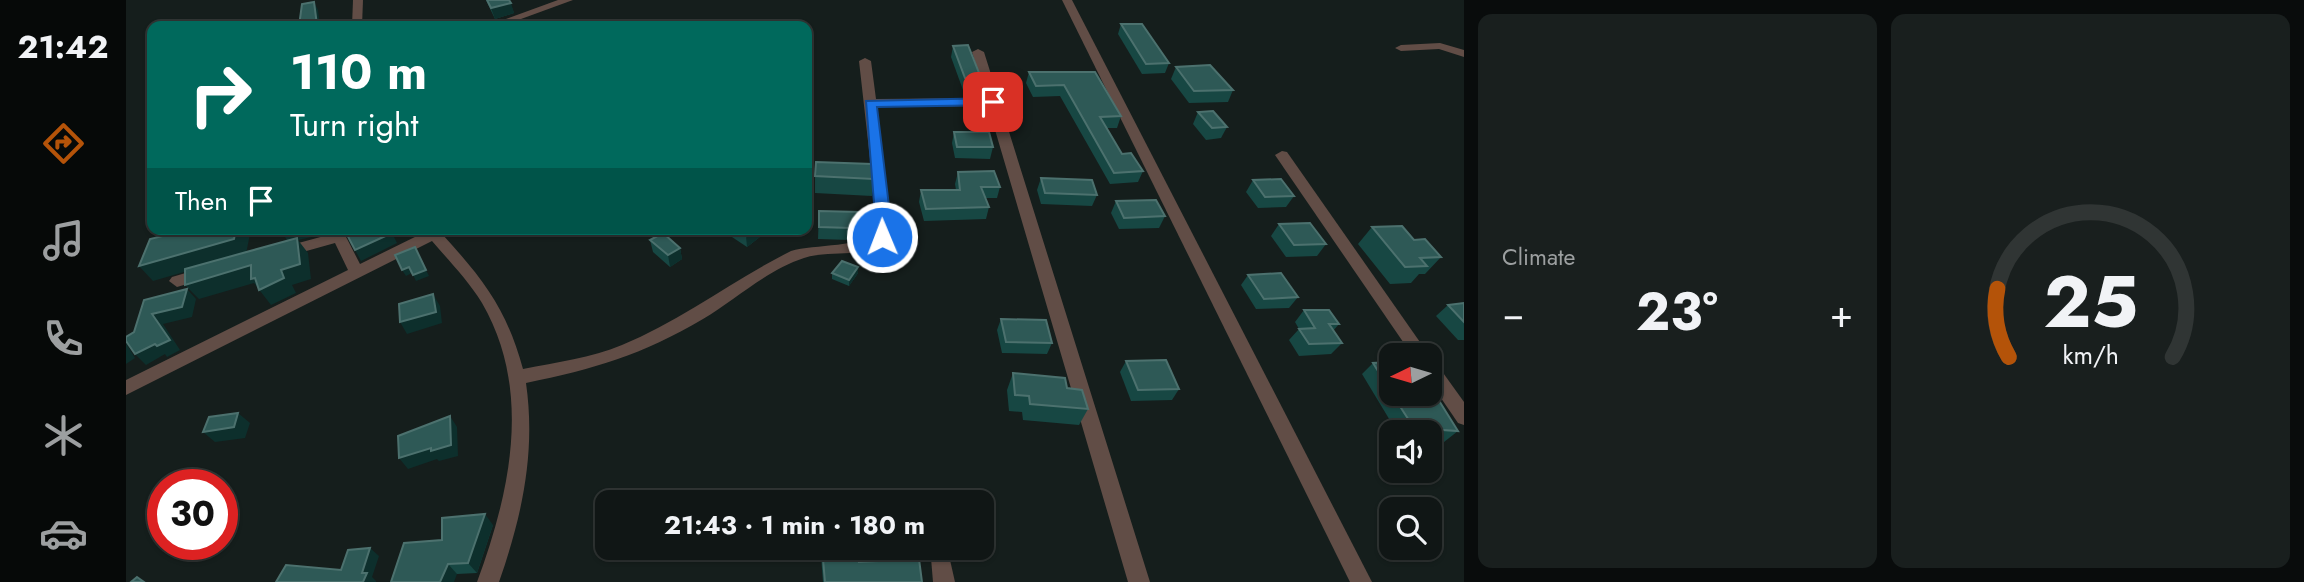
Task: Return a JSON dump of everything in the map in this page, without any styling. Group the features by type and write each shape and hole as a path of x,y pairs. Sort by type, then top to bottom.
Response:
{"street":[{"path":"357,21 358,0"},
{"path":"507,21 568,0"},
{"path":"1067,0 1360,582"},
{"path":"1401,48 1440,46 1464,54"},
{"path":"978,52 1139,582"},
{"path":"519,377 604,358 631,348 692,318 807,250 866,247 882,237 885,231 865,61"},
{"path":"870,103 993,102"},
{"path":"1282,155 1413,343"},
{"path":"271,255 331,235"},
{"path":"338,235 357,273"},
{"path":"126,388 428,235"},
{"path":"439,235 493,307 519,377 520,466 507,532 488,582"},
{"path":"177,281 218,270"},
{"path":"1442,385 1464,417"},
{"path":"941,560 944,582"}],"building":[{"path":"487,0 509,0 511,3 491,8"},
{"path":"314,2 316,21 300,21 302,4"},
{"path":"1121,24 1142,24 1169,63 1146,64"},
{"path":"968,45 981,78 965,78 953,46"},
{"path":"1210,65 1233,90 1194,91 1176,67"},
{"path":"1029,72 1095,72 1121,116 1100,117 1122,154 1131,153 1143,171 1114,173 1064,85 1036,86"},
{"path":"1213,111 1227,127 1212,128 1198,112"},
{"path":"954,132 989,132 993,147 957,147"},
{"path":"816,162 872,164 873,179 815,176"},
{"path":"994,171 1000,187 981,187 989,207 926,209 921,190 960,190 958,172"},
{"path":"1041,178 1092,180 1097,195 1045,193"},
{"path":"1281,179 1294,196 1265,197 1253,180"},
{"path":"1156,200 1165,216 1124,218 1116,201"},
{"path":"819,211 860,212 861,226 819,227"},
{"path":"1310,223 1326,244 1294,245 1279,224"},
{"path":"1402,226 1414,240 1425,239 1441,257 1420,258 1427,266 1405,267 1372,227"},
{"path":"167,235 235,235 234,239 139,266 150,239"},
{"path":"347,235 388,235 355,250"},
{"path":"665,235 680,248 668,255 650,240"},
{"path":"297,238 300,264 281,270 284,278 259,290 255,278 251,279 251,265 185,285 185,269"},
{"path":"415,247 426,270 413,275 409,267 402,270 395,255"},
{"path":"842,261 858,267 849,280 832,273"},
{"path":"1281,273 1298,297 1264,299 1248,275"},
{"path":"187,289 182,307 152,314 170,340 135,354 126,337 134,332 144,300"},
{"path":"433,294 436,312 400,322 399,304"},
{"path":"1464,303 1464,322 1448,305"},
{"path":"1304,310 1329,310 1339,324 1329,324 1342,343 1309,344 1299,329 1315,328"},
{"path":"1001,319 1046,320 1052,343 1006,342"},
{"path":"1166,360 1179,389 1138,390 1126,361"},
{"path":"1013,373 1065,378 1067,388 1082,390 1088,409 1030,404 1029,396 1015,395"},
{"path":"1442,405 1458,431 1442,430 1442,420 1409,420 1400,406"},
{"path":"238,413 234,427 203,432 209,417"},
{"path":"450,416 451,445 399,458 398,436"},
{"path":"485,514 468,563 448,564 440,582 391,582 404,543 442,540 442,518"},
{"path":"370,548 362,573 367,573 363,582 276,582 286,565 341,570 348,550"},
{"path":"823,560 919,560 922,582 825,582"},
{"path":"137,577 144,582 131,582"}],"route":[{"path":"882,237 885,231 870,103 993,102"}]}
